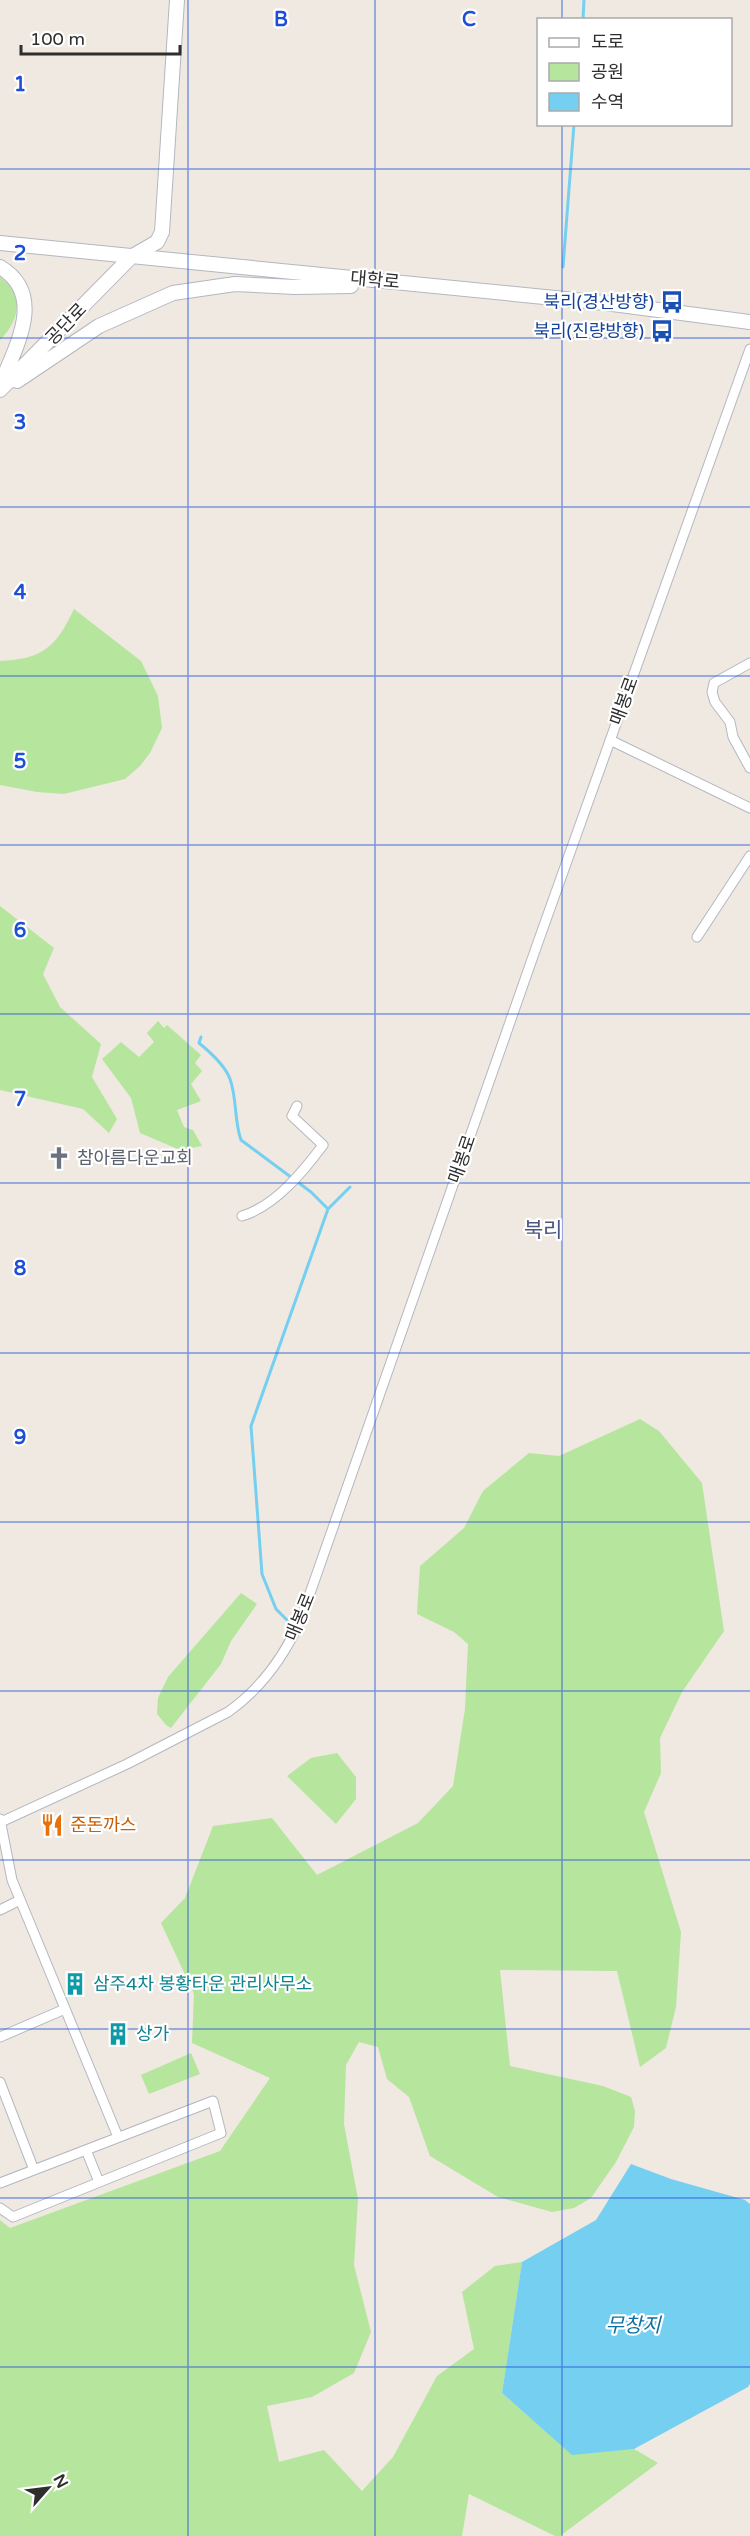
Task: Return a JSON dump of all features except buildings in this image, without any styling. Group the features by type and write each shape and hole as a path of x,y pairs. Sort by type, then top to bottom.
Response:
{"main road":[{"name":"공단로","path":"0,389 131,257 157,242 162,232 177,0"},
{"name":"대학로","path":"0,243 605,303 750,322"},
{"path":"0,267 16,280 24,293 25,314 22,331 0,389"},
{"path":"0,389 66,350 99,326 173,293 235,284 295,287 418,284"}],"street":[{"name":"매봉로","path":"0,1820 128,1764 228,1712 243,1702 267,1678 294,1634 750,349"},
{"path":"750,663 714,683 712,692 730,722 733,737 750,768"},
{"path":"610,740 750,808"},
{"path":"697,937 750,856"},
{"path":"242,1216 255,1212 296,1178 323,1144 292,1116 297,1106"},
{"path":"0,1820 12,1880 118,2137"},
{"path":"0,1910 20,1900"},
{"path":"0,2037 65,2009"},
{"path":"0,2082 34,2170"},
{"path":"0,2182 213,2101 221,2133 13,2217 0,2208"},
{"path":"86,2150 99,2182"}],"green space":[{"path":"0,277 14,292 17,308 12,325 0,340"},
{"path":"74,609 141,661 158,696 162,728 150,753 140,766 125,779 64,794 0,785 0,661 38,654 54,642"},
{"path":"0,906 54,948 43,974 60,1007 101,1044 92,1077 117,1119 109,1133 83,1109 0,1090"},
{"path":"158,1021 164,1028 167,1025 201,1055 195,1063 202,1071 191,1084 201,1101 177,1110 184,1127 193,1130 202,1146 180,1150 140,1133 131,1098 102,1059 121,1042 139,1057 154,1042 147,1033"},
{"path":"640,1419 659,1431 702,1483 724,1631 682,1692 660,1738 661,1773 644,1812 681,1932 676,2007 666,2048 640,2067 617,1971 500,1970 510,2066 603,2086 631,2097 635,2111 634,2127 616,2162 591,2198 574,2208 552,2212 498,2197 430,2156 409,2097 387,2079 378,2047 359,2042 346,2065 344,2124 358,2199 354,2265 371,2332 354,2373 312,2397 267,2406 279,2462 324,2450 362,2491 393,2457 437,2376 474,2349 462,2292 495,2266 522,2262 502,2393 572,2454 634,2449 658,2463 560,2536 555,2536 469,2494 462,2536 0,2536 0,2220 10,2228 220,2151 270,2078 192,2043 194,1994 161,1923 185,1898 213,1826 272,1818 317,1875 418,1823 453,1786 465,1709 468,1644 454,1632 417,1614 420,1566 464,1528 483,1491 529,1453 559,1456"},
{"path":"241,1593 257,1604 231,1641 221,1664 171,1728 157,1714 158,1698 168,1677"},
{"path":"337,1753 356,1777 356,1799 336,1824 287,1776 311,1758"},
{"path":"191,2053 200,2074 149,2094 141,2075"}],"water":[{"name":"무창지","path":"631,2164 671,2179 745,2200 750,2204 750,2384 634,2449 572,2455 502,2393 522,2262 596,2220"}],"waterway":[{"path":"583,18 584,0"},
{"path":"563,267 574,126"},
{"path":"201,1037 199,1043 221,1064 230,1079 241,1140 311,1192 328,1209"},
{"path":"288,1621 276,1609 262,1574 251,1426 328,1209 350,1187"}],"place":[{"name":"북리(경산방향)","path":"672,302"},
{"name":"북리(진량방향)","path":"662,331"},
{"name":"참아름다운교회","path":"59,1158"},
{"name":"준돈까스","path":"52,1825"},
{"name":"삼주4차 봉황타운 관리사무소","path":"75,1984"},
{"name":"상가","path":"118,2034"}],"district":[{"name":"북리","path":"543,1230"}]}
